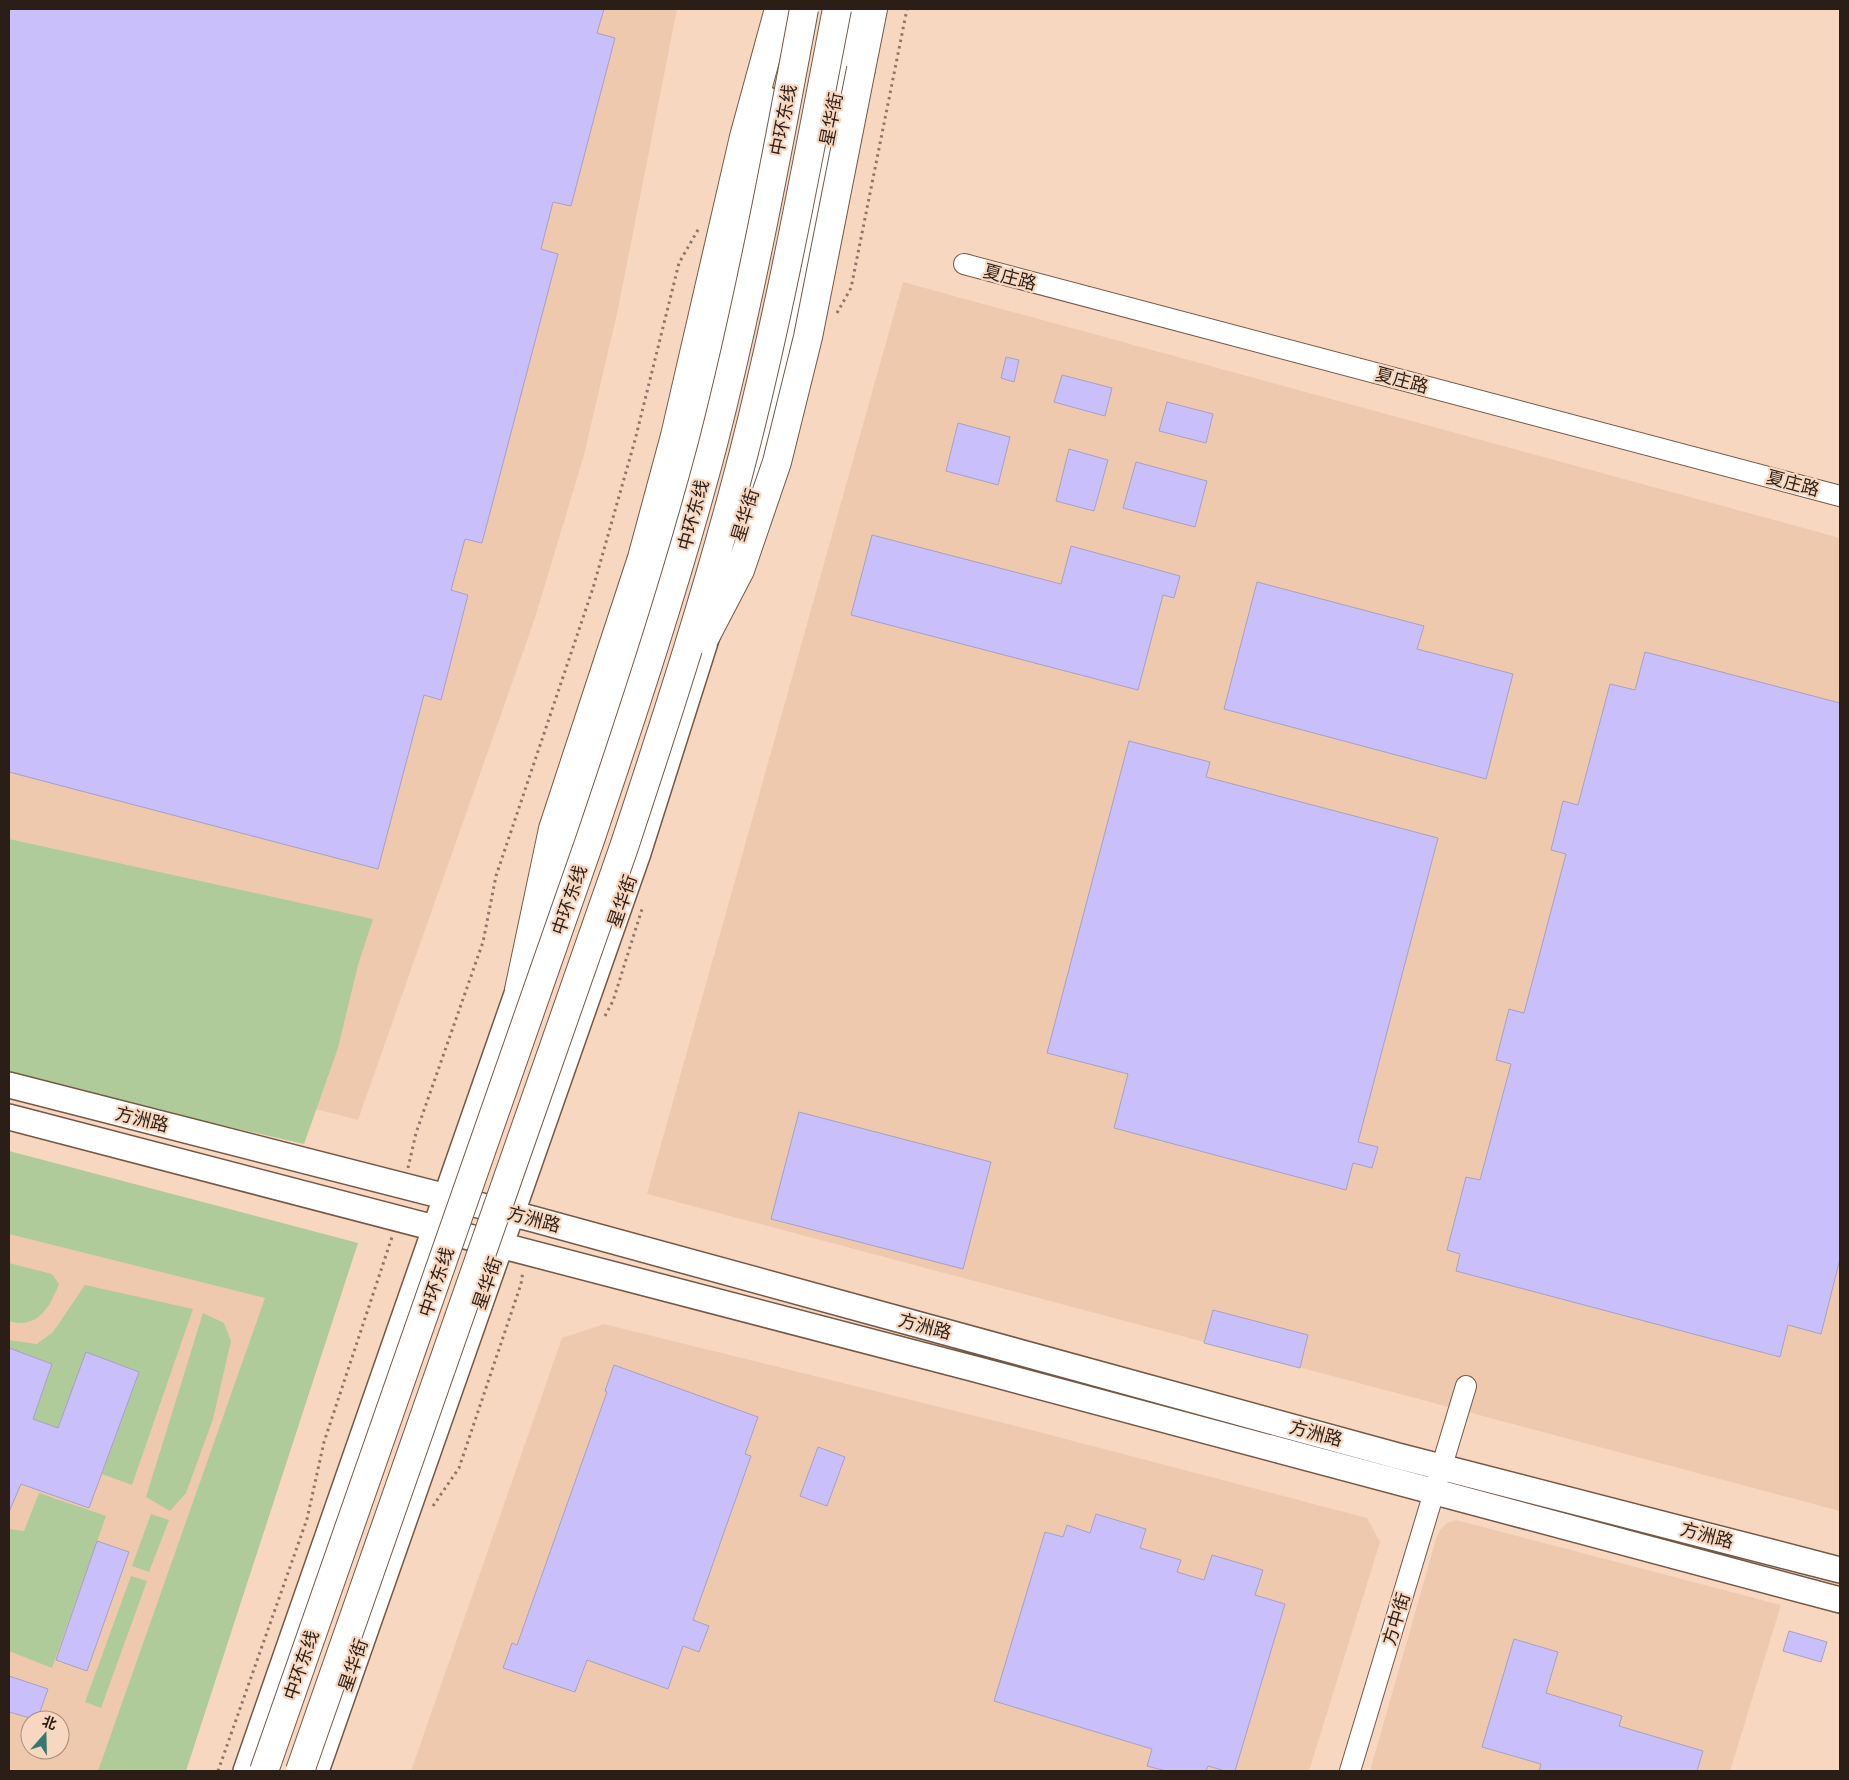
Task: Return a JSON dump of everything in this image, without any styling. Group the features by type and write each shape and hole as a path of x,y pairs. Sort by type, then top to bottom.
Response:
{"highway":[{"path":"519,990 553,829 642,558 675,436 744,137 779,9"},
{"name":"中环东线","path":"264,1771 642,688 679,566 712,447 779,144 804,9"},
{"name":"中环东线","path":"300,1771 624,847 674,698 711,574 764,371 837,9"},
{"path":"674,698 740,570 777,462 808,336 873,9"},
{"path":"311,1771 331,1682"}],"main road":[{"path":"246,1771 519,990 621,680 688,449 758,138 784,9"},
{"name":"星华街","path":"316,1771 638,853 762,460 853,9"},
{"name":"方洲路","path":"9,1086 511,1213 1441,1467 1840,1570"},
{"name":"方洲路","path":"9,1116 975,1369 1840,1600"}],"street":[{"name":"夏庄路","path":"964,264 1840,496"},
{"name":"方中街","path":"1350,1771 1466,1386"}],"path":[{"path":"404,1186 416,1133 483,942 496,876 594,588 635,440 679,263 701,224"},
{"path":"218,1771 307,1519 324,1442 390,1245 397,1218"}],"shaded area":[{"path":"9,9 677,9 618,309 584,455 535,618 358,1120 230,1087 9,1040"},
{"path":"903,282 1840,538 1840,1511 647,1194"},
{"path":"9,1160 319,1245 125,1771 9,1771"},
{"path":"604,1324 1012,1425 1367,1518 1380,1542 1309,1771 411,1771 562,1338"},
{"path":"1456,1520 1781,1605 1730,1771 1370,1771 1436,1539 1440,1530 1447,1523"}],"green space":[{"path":"9,839 373,919 358,965 338,1048 304,1144 9,1076"},
{"path":"9,1151 358,1243 186,1771 98,1771 265,1298 9,1234"},
{"path":"9,1263 52,1274 59,1284 47,1308 35,1319 19,1323 9,1321"},
{"path":"85,1285 193,1309 132,1485 102,1474 139,1372 86,1352 58,1428 33,1419 52,1364 9,1348 9,1340 37,1344 53,1332"},
{"path":"203,1313 224,1323 231,1341 213,1419 186,1493 170,1511 146,1497"},
{"path":"39,1493 106,1516 52,1668 9,1651 9,1529 24,1531"},
{"path":"151,1514 169,1520 149,1572 132,1566"},
{"path":"131,1576 147,1581 101,1708 85,1702"}],"building":[{"path":"9,9 604,9 597,33 615,38 571,206 553,202 541,249 558,254 482,543 465,539 451,590 468,595 441,700 424,695 378,869 9,772"},
{"path":"1006,357 1019,360 1014,382 1001,378"},
{"path":"1062,375 1112,388 1105,416 1054,402"},
{"path":"1167,402 1213,414 1206,443 1159,431"},
{"path":"958,423 1010,437 998,485 946,471"},
{"path":"1069,449 1108,460 1094,511 1056,501"},
{"path":"1136,462 1207,481 1195,527 1123,508"},
{"path":"872,535 1061,584 1071,546 1180,576 1174,598 1163,595 1138,690 851,615"},
{"path":"1257,582 1424,626 1417,649 1513,674 1486,779 1224,709"},
{"path":"1645,652 1840,703 1840,1259 1821,1334 1788,1325 1780,1357 1456,1271 1460,1254 1447,1250 1466,1177 1480,1180 1511,1064 1496,1060 1509,1009 1524,1013 1566,854 1551,850 1563,801 1578,805 1610,684 1635,690"},
{"path":"1129,741 1210,762 1206,777 1438,838 1358,1142 1378,1147 1372,1168 1353,1163 1346,1190 1114,1128 1128,1074 1047,1053"},
{"path":"799,1112 991,1162 963,1269 771,1219"},
{"path":"1213,1310 1308,1335 1300,1368 1204,1343"},
{"path":"9,1348 52,1364 33,1419 58,1428 86,1352 139,1372 89,1508 21,1484 9,1512"},
{"path":"614,1365 758,1417 745,1454 751,1456 693,1620 709,1626 699,1652 683,1646 668,1689 587,1660 575,1692 503,1668 512,1643 517,1645 607,1392 605,1391"},
{"path":"818,1447 845,1457 827,1506 800,1496"},
{"path":"1096,1514 1146,1529 1140,1548 1181,1560 1177,1572 1204,1580 1212,1555 1263,1570 1255,1595 1285,1604 1235,1771 1225,1771 1208,1766 1206,1771 1166,1771 1147,1766 1152,1749 994,1701 1045,1532 1063,1537 1067,1525 1090,1533"},
{"path":"97,1541 129,1552 87,1671 56,1660"},
{"path":"1789,1631 1827,1642 1821,1662 1783,1651"},
{"path":"1514,1639 1558,1652 1546,1693 1622,1716 1619,1726 1703,1751 1697,1771 1539,1771 1541,1764 1482,1747"},
{"path":"9,1676 48,1689 41,1710 20,1710 20,1715 9,1712"}]}
